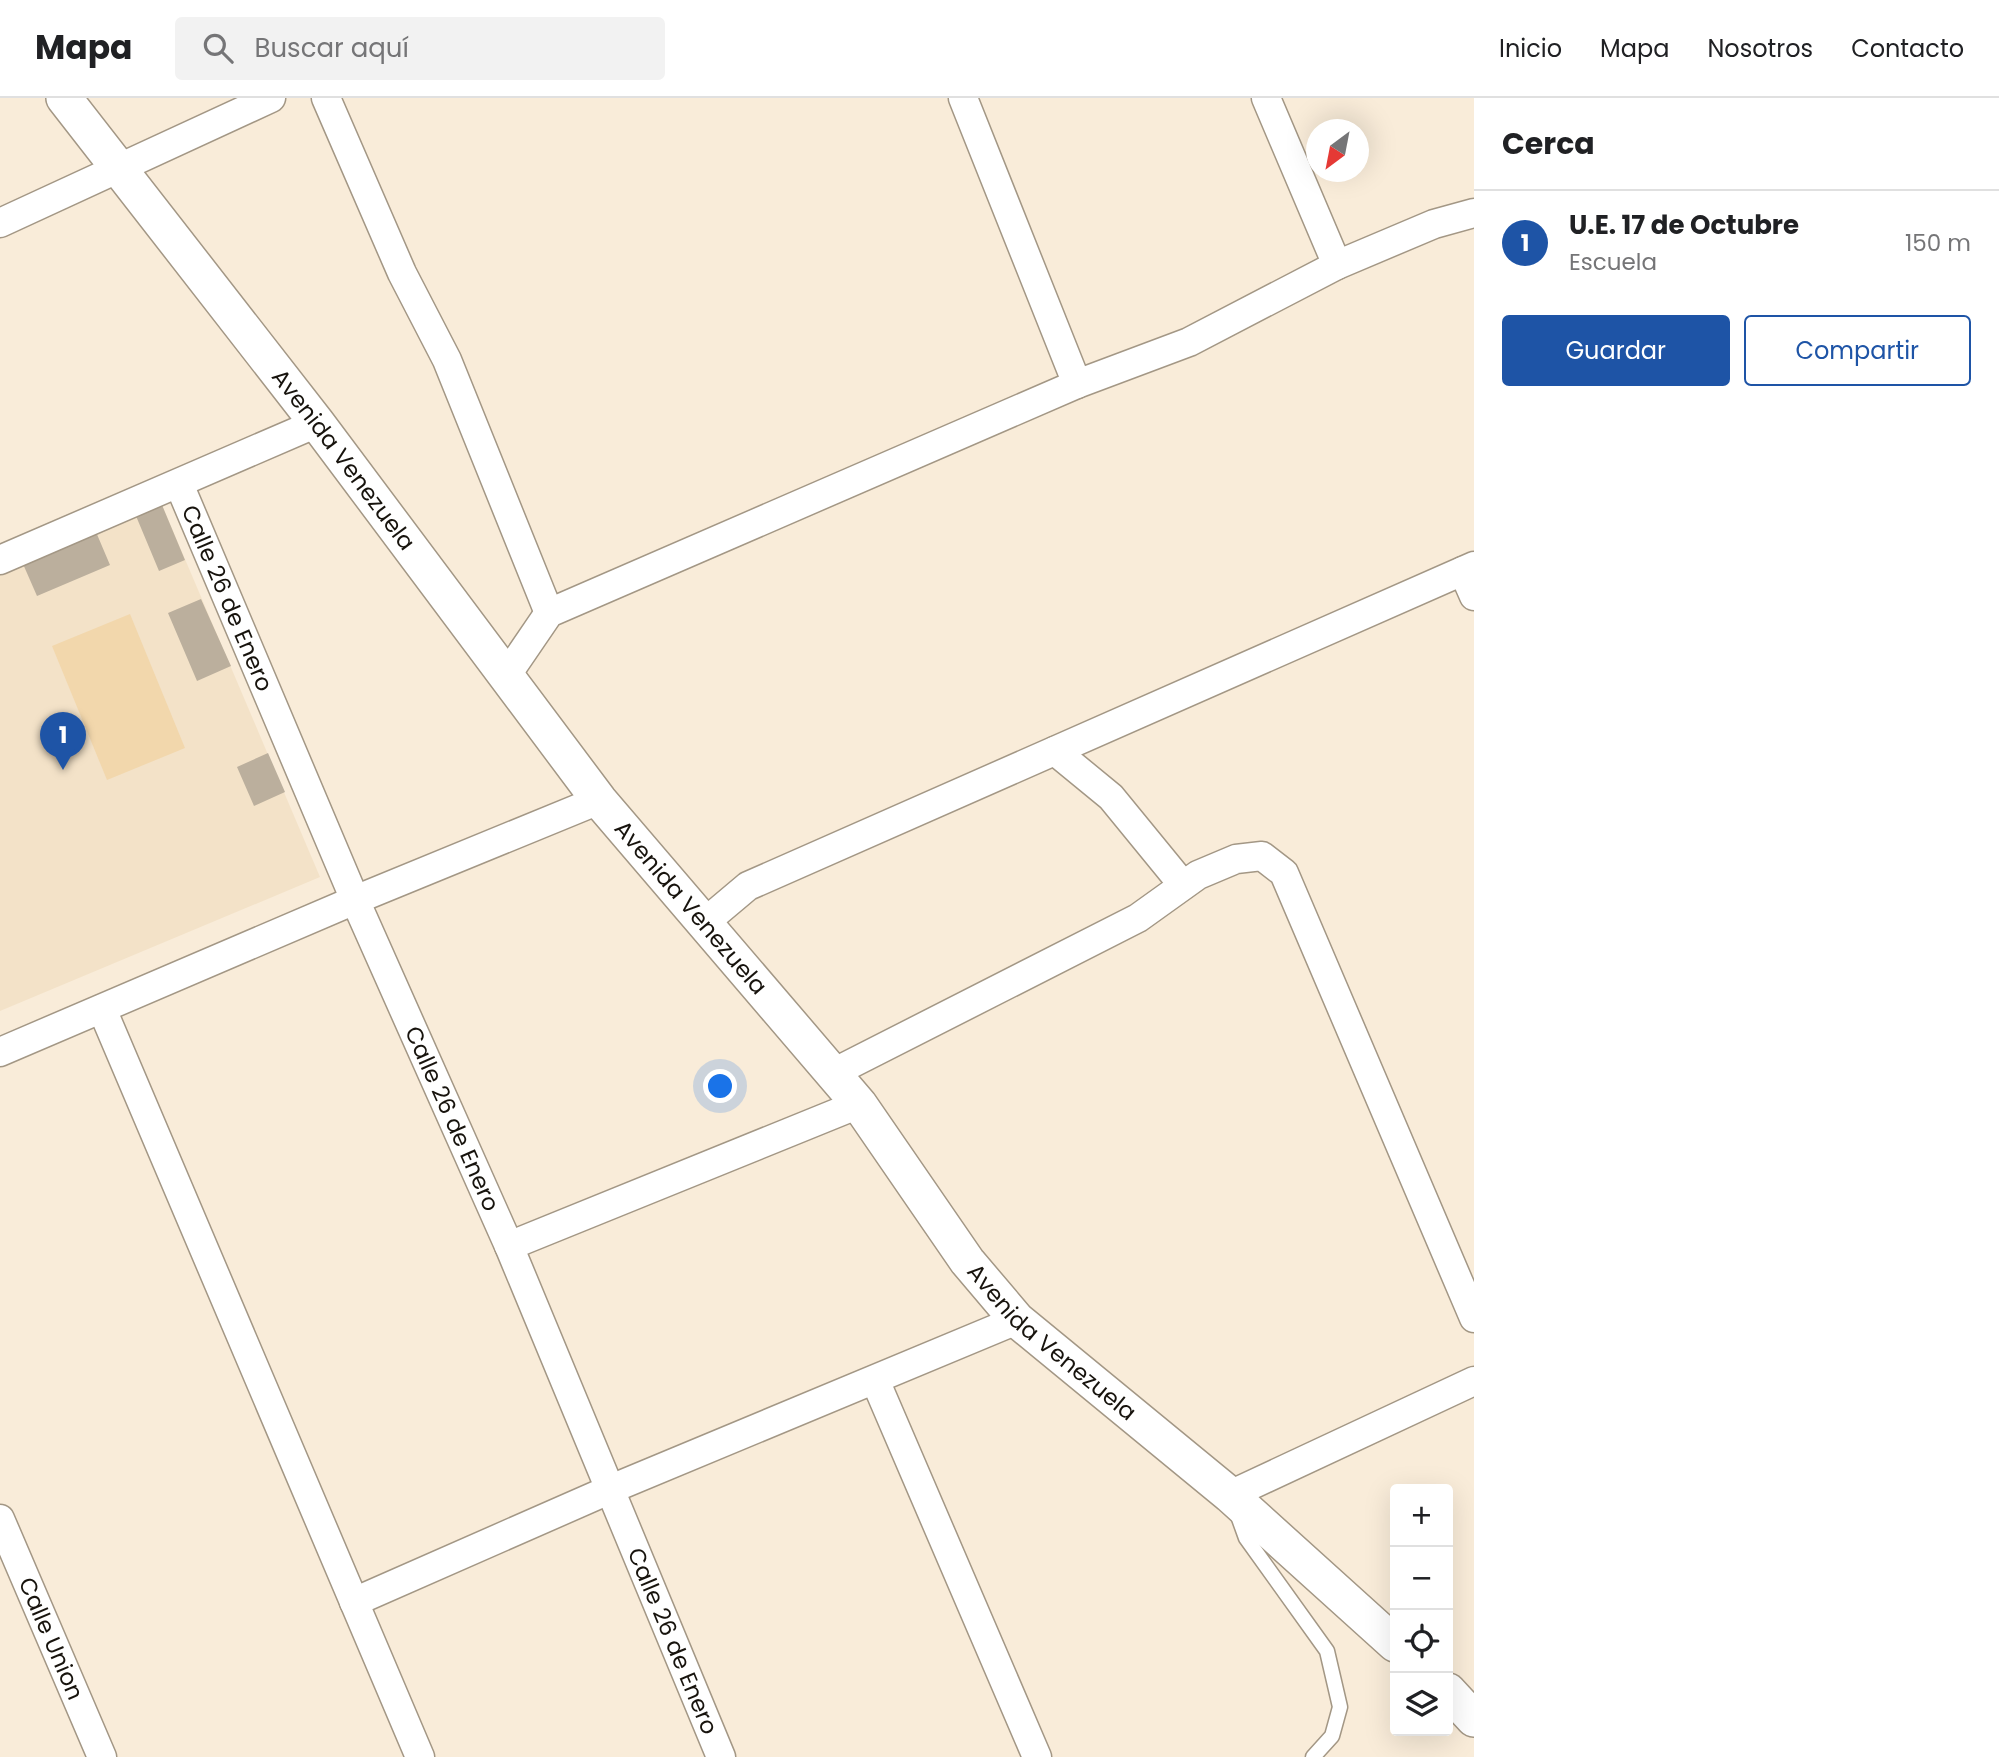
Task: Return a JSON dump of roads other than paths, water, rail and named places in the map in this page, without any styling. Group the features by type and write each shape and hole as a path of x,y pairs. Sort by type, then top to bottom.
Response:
{"street":[{"name":"Avenida Venezuela","path":"64,98 317,423 599,800 859,1104 967,1261 1017,1320 1230,1495 1390,1639"},
{"path":"0,223 271,98"},
{"path":"326,98 402,273 447,360 549,613"},
{"path":"963,98 1077,384"},
{"path":"1266,98 1337,265"},
{"path":"506,676 549,613 1077,384 1189,342 1337,265 1434,224 1474,213"},
{"path":"0,560 317,423"},
{"name":"Calle 26 de Enero","path":"179,484 355,900 509,1246 721,1757"},
{"path":"704,923 748,886 1055,751 1470,578"},
{"path":"1055,751 1111,797 1183,885"},
{"path":"0,1052 355,900 599,800"},
{"path":"834,1073 1128,923 1198,874 1236,859 1262,856 1284,873 1474,1318"},
{"path":"102,1009 420,1757"},
{"path":"509,1246 859,1104"},
{"path":"354,1602 611,1489 1017,1320"},
{"path":"875,1380 1037,1757"},
{"path":"1230,1495 1474,1381"},
{"name":"Calle Union","path":"0,1519 102,1757"},
{"path":"1453,1696 1474,1719"}],"lane":[{"path":"1230,1495 1247,1538 1327,1651 1340,1707 1332,1736 1313,1757"}],"place":[{"name":"U.E. 17 de Octubre","path":"63,770"}]}
